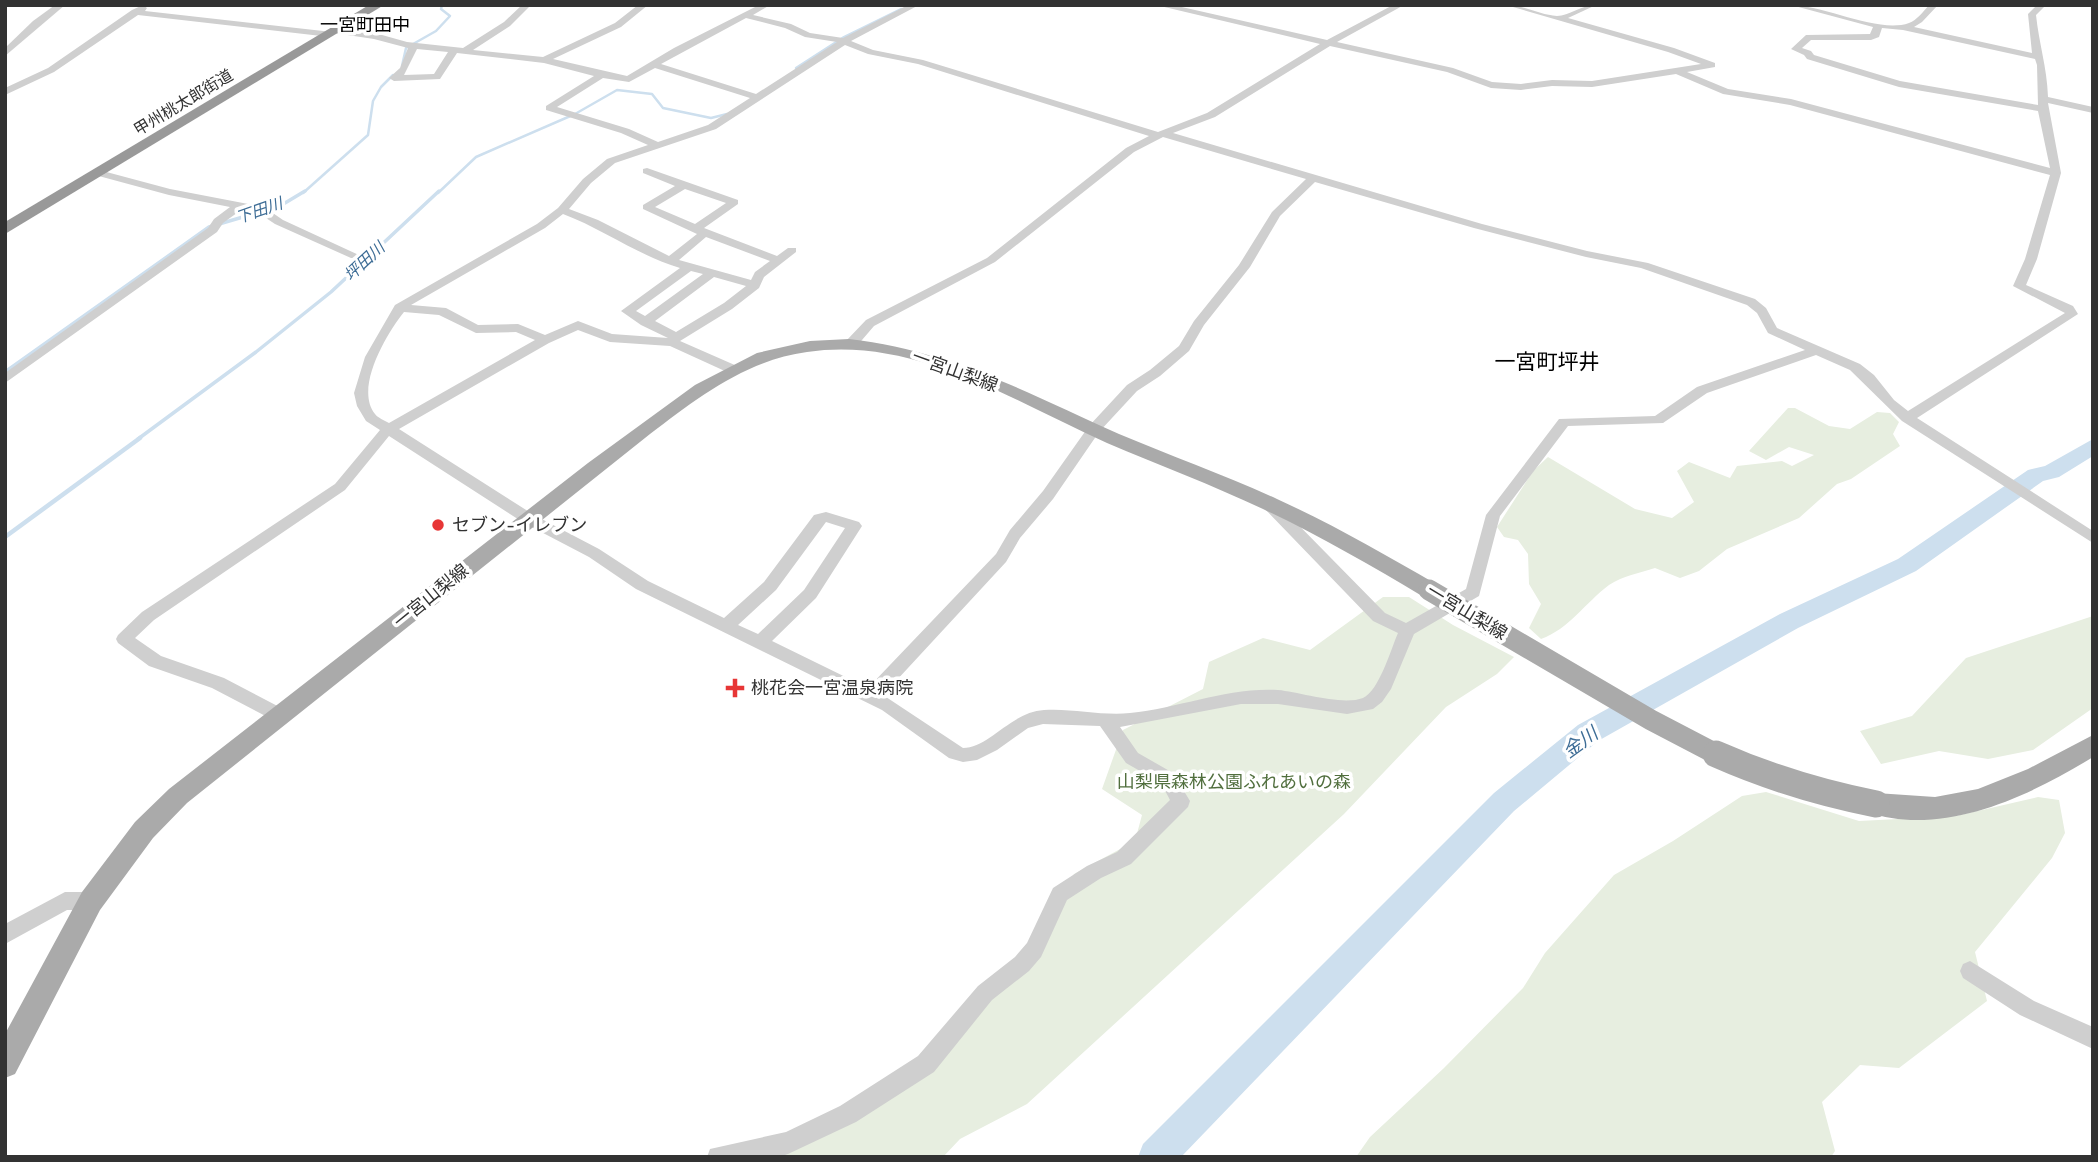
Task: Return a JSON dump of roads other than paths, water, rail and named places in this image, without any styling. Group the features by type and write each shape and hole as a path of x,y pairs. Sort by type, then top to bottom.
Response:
{"highway":[{"name":"甲州桃太郎街道","path":"5,229 378,5"}],"main road":[{"name":"一宮山梨線","path":"5,1064 91,901 145,830 178,796 698,389 732,369 764,355 796,348 851,344 885,348 929,359 1058,411 1094,429 1267,502 1348,543 1651,720 1708,751 1766,776 1826,794 1876,804 1933,808 2009,790 2048,773 2093,745"}],"street":[{"path":"5,53 36,23 61,5"},
{"path":"5,92 51,69 148,5"},
{"path":"466,50 508,24 527,5"},
{"path":"544,60 618,25 645,5"},
{"path":"135,12 375,36 410,45 544,60 629,79 766,5"},
{"path":"915,5 841,40 758,99 712,127 611,161 587,181 562,210 399,308 383,331 361,394 363,407 371,418 387,430 529,519 594,553 642,585 888,705 955,752 971,755 1032,719 1107,722 1141,719 1241,697 1278,697 1358,706 1376,697 1385,684 1407,630 1473,592 1493,515 1564,422 1658,420 1702,390 1817,350"},
{"path":"1160,5 1450,70 1482,83 1508,87 1552,83 1592,84 1712,65 1671,50 1510,5"},
{"path":"851,344 870,323 991,260 1130,150 1160,134 1211,115 1325,44 1400,5"},
{"path":"1559,19 1592,5"},
{"path":"1795,5 1829,9 1878,26 1913,25 1934,5"},
{"path":"2024,6 2040,7"},
{"path":"1913,421 2073,314 2069,309 2019,286 2031,259 2056,173 2043,104 2040,57 2034,43 2032,15 2040,7"},
{"path":"1829,9 1821,25 1835,35"},
{"path":"747,16 788,26 808,35 841,40 871,52 920,62 1312,179 1586,254 1644,265 1751,302 1762,311 1772,331 1862,372 1889,403 1913,421 2093,538"},
{"path":"1878,26 1876,35 1871,37 1810,37 1796,49 1808,53 1810,57 1870,76 1930,90 2093,110"},
{"path":"1901,26 2040,57"},
{"path":"410,45 407,67 394,78 437,77 455,49"},
{"path":"653,64 758,99"},
{"path":"1678,71 1726,92 1791,102 2056,173"},
{"path":"602,75 549,108 625,131 657,145"},
{"path":"647,171 682,187"},
{"path":"99,173 169,192 264,211 279,222 355,256"},
{"path":"870,696 1001,558 1015,534 1048,495 1094,429 1132,388 1155,373 1184,348 1198,324 1244,267 1276,214 1312,179"},
{"path":"670,261 700,231 734,202 694,186 682,187 647,207 700,231 778,260"},
{"path":"5,379 239,206"},
{"path":"562,210 594,222 687,268 755,285"},
{"path":"281,716 218,684 155,661 124,639 148,616 340,487 387,430 545,340 578,325 610,338 674,340 728,306 755,285 759,275 792,250"},
{"path":"687,268 627,311 674,340 732,369"},
{"path":"645,321 710,274"},
{"path":"399,308 442,311 476,329 518,328 545,340"},
{"path":"1267,502 1379,617 1407,630"},
{"path":"726,626 770,586 819,519 826,517 854,526 810,594 759,643"},
{"path":"718,1157 745,1154 788,1143 848,1114 926,1064 985,993 1022,964 1034,950 1060,894 1083,878 1124,858 1181,801 1167,778 1132,758 1107,722"},
{"path":"5,935 65,901 91,901"},
{"path":"1970,971 2027,1008 2093,1038"}],"waterway":[{"name":"下田川","path":"402,66 406,48 436,31 450,16 441,9 442,5"},
{"name":"坪田川","path":"796,68 844,37 901,9"},
{"name":"下田川","path":"303,193 368,135 373,101 381,87 393,75"},
{"name":"坪田川","path":"438,193 476,157 575,114 617,90 652,94 663,108 711,118 727,114"},
{"name":"下田川","path":"5,372 209,227 280,206 305,191"},
{"name":"坪田川","path":"138,439 256,352 331,292 439,191"},
{"name":"坪田川","path":"5,537 140,438"},
{"name":"金川","path":"1156,1157 1504,802 1588,733 1789,621 1907,565 2036,475 2051,472 2093,446"}],"place":[{"name":"セブン-イレブン","path":"438,525"},
{"name":"桃花会一宮温泉病院","path":"735,688"}],"district":[{"name":"一宮町田中","path":"365,25"},
{"name":"一宮町坪井","path":"1547,362"}],"park label":[{"name":"山梨県森林公園ふれあいの森","path":"1234,782"}]}
